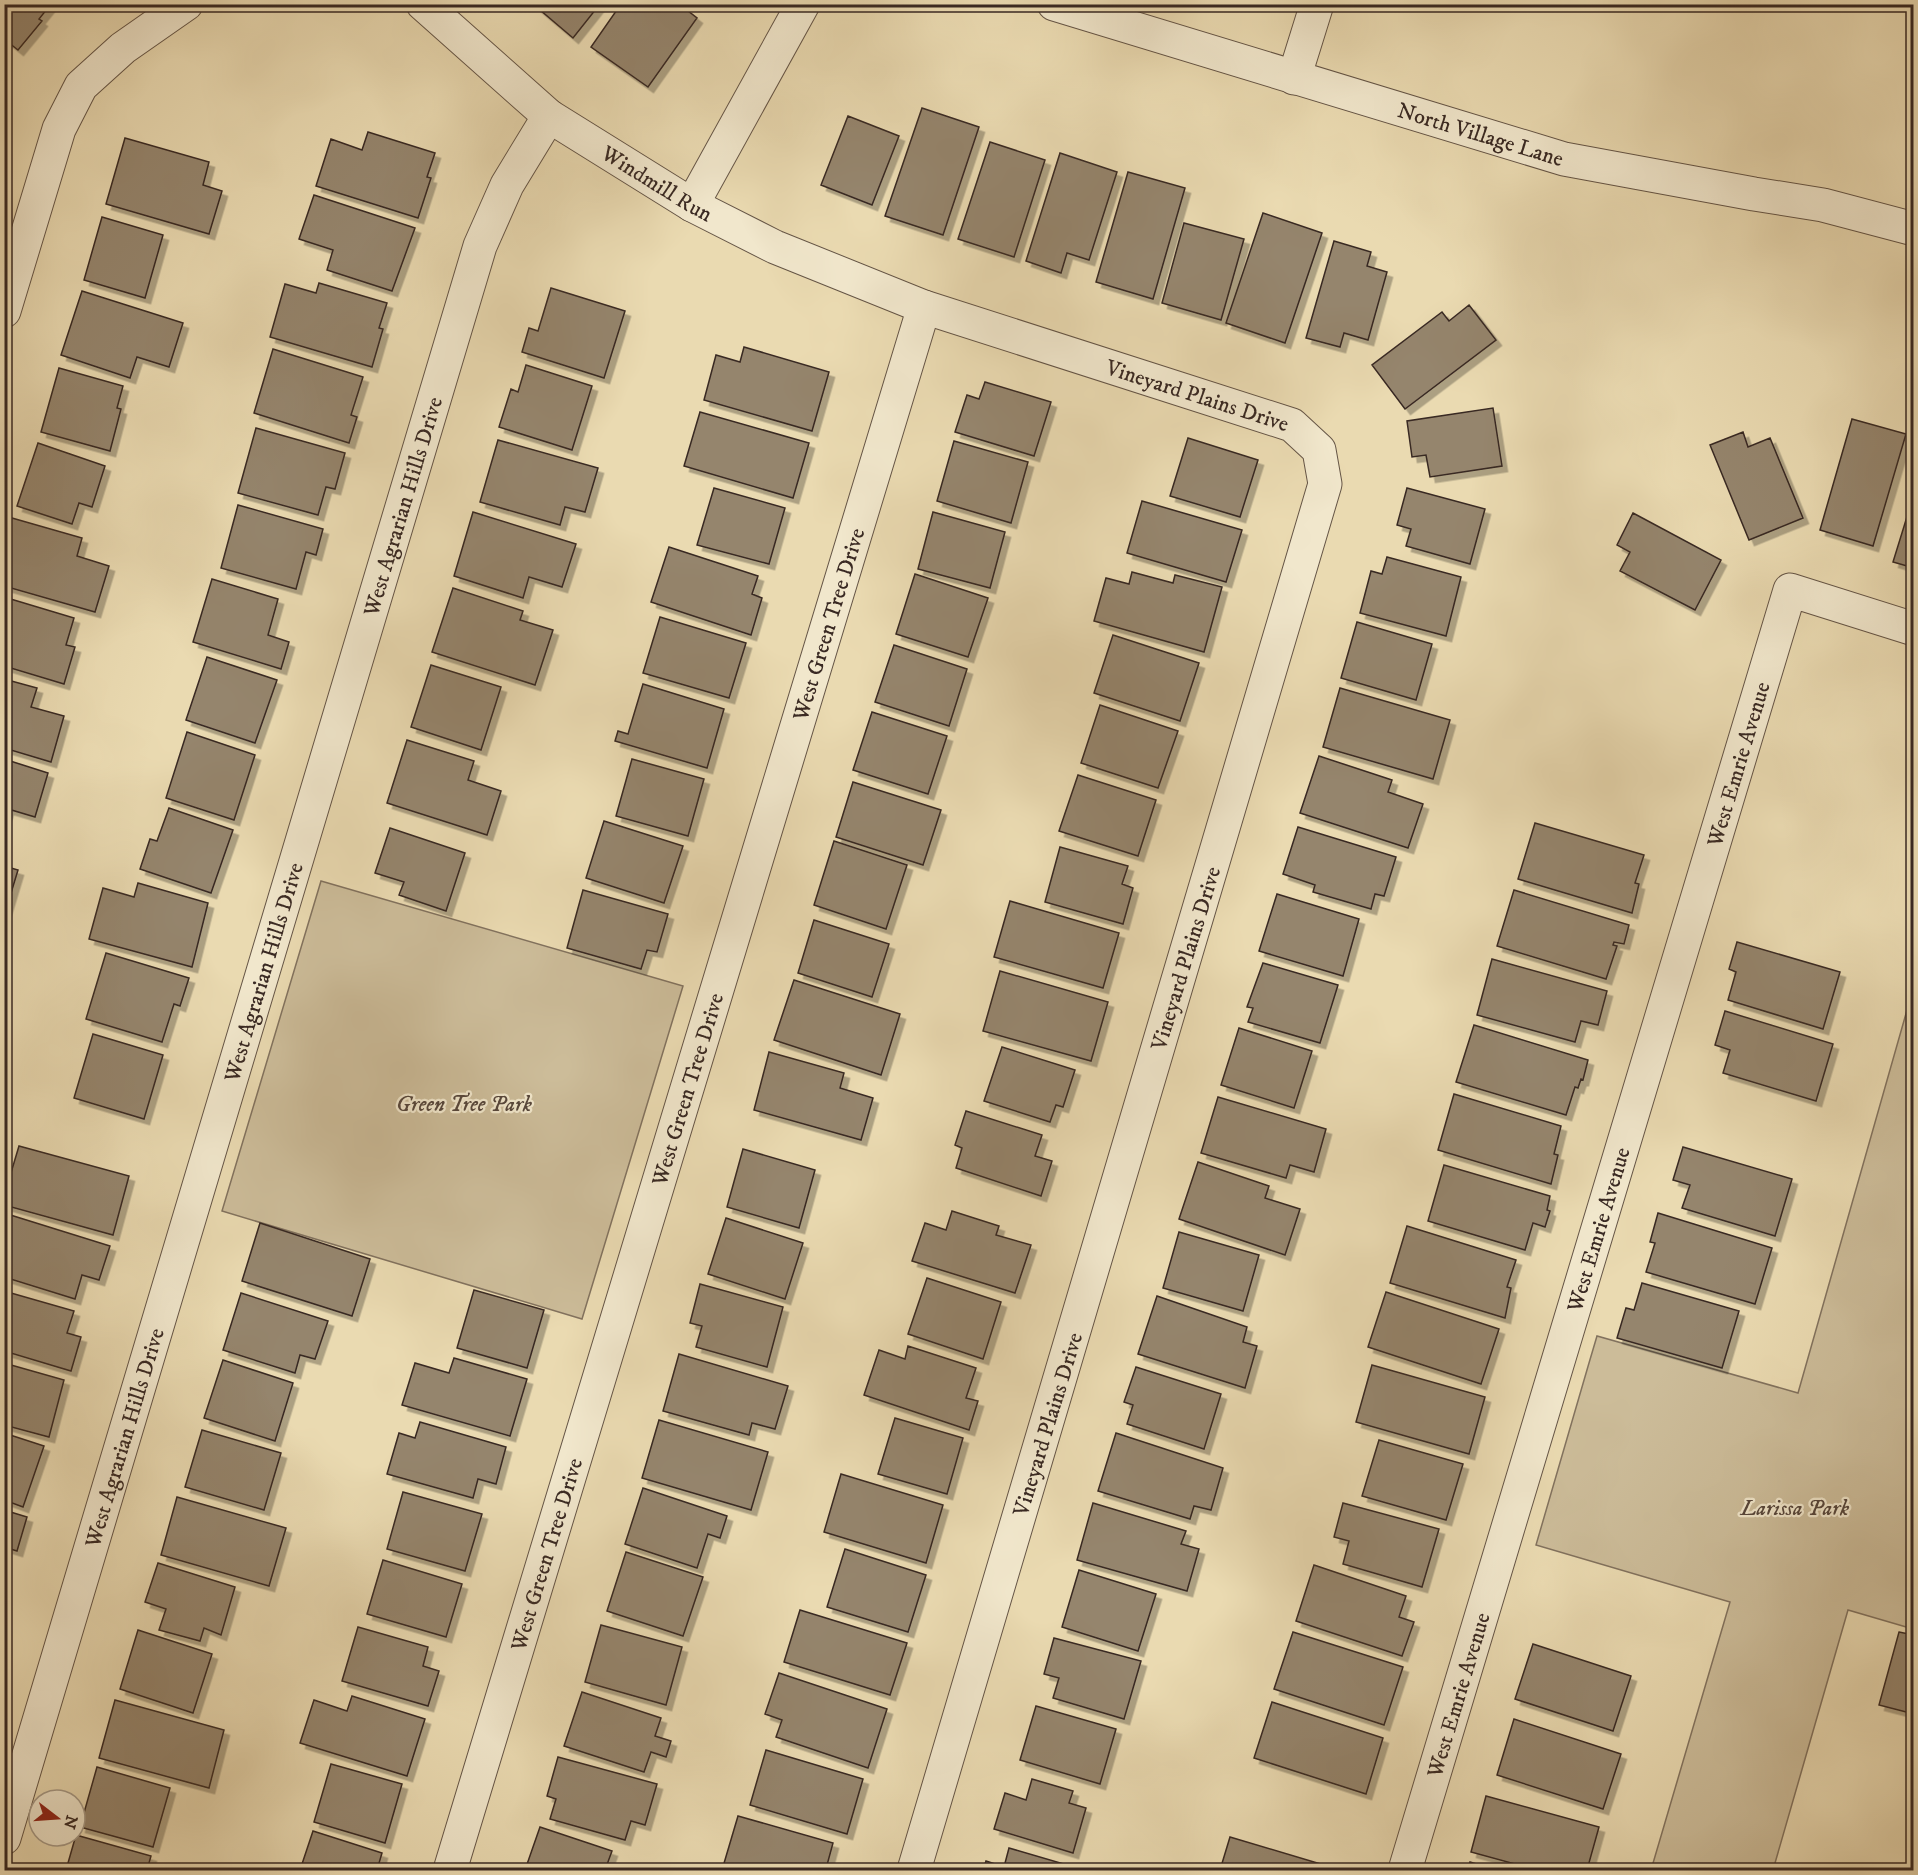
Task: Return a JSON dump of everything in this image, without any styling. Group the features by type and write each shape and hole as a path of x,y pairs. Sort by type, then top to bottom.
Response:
{"street":[{"path":"4,311 59,129 81,86 123,48 186,4"},
{"name":"Windmill Run","path":"423,4 549,116 692,205 775,247 924,307"},
{"path":"692,205 803,4"},
{"name":"North Village Lane","path":"1054,4 1564,159 1823,205 1914,229"},
{"path":"1294,78 1317,4"},
{"name":"West Agrarian Hills Drive","path":"4,1838 480,246 507,185 549,116"},
{"name":"West Green Tree Drive","path":"450,1870 924,307"},
{"name":"Vineyard Plains Drive","path":"914,1870 1325,484 1319,450 1292,425 924,307"},
{"name":"West Emrie Avenue","path":"1405,1870 1790,590 1914,629"}],"green space":[{"name":"Green Tree Park","path":"321,881 683,986 582,1319 222,1211"},
{"name":"Larissa Park","path":"1913,989 1914,1409 1909,1424 1914,1426 1913,1629 1848,1610 1773,1870 1651,1870 1730,1602 1536,1545 1597,1336 1798,1393"}],"building":[{"path":"4,4 51,4 39,19 42,21 18,50 4,39"},
{"path":"533,4 600,4 573,38"},
{"path":"621,4 679,4 697,18 648,87 591,47"},
{"path":"922,108 979,127 943,235 885,216"},
{"path":"848,116 899,136 872,205 821,185"},
{"path":"368,132 435,153 427,177 431,178 418,218 316,186 331,139 362,150"},
{"path":"125,138 209,162 203,185 222,191 209,234 106,204"},
{"path":"990,142 1045,160 1014,257 958,239"},
{"path":"1060,153 1117,172 1089,260 1067,253 1061,273 1026,261"},
{"path":"1128,172 1185,188 1153,299 1096,282"},
{"path":"314,195 415,228 392,291 327,270 333,250 299,239"},
{"path":"1263,213 1322,233 1285,343 1226,323"},
{"path":"102,217 163,235 145,298 84,280"},
{"path":"1184,223 1244,239 1221,320 1162,303"},
{"path":"1334,241 1371,252 1367,266 1387,272 1368,340 1344,333 1340,347 1306,338"},
{"path":"319,283 387,303 379,328 383,329 372,367 270,337 285,284 316,293"},
{"path":"551,288 625,311 604,378 522,352 529,328 538,331"},
{"path":"82,291 183,323 169,367 137,357 130,378 61,355"},
{"path":"1469,305 1496,340 1405,409 1372,365 1442,312 1449,321"},
{"path":"744,347 829,372 812,431 704,400 716,355 740,362"},
{"path":"273,349 363,377 351,415 357,417 349,443 254,413"},
{"path":"526,365 592,386 572,450 499,427 511,389 518,392"},
{"path":"59,368 123,386 117,408 121,409 110,451 41,432"},
{"path":"985,382 1051,402 1034,456 955,432 967,395 979,399"},
{"path":"1493,408 1502,466 1430,477 1426,455 1412,457 1407,421"},
{"path":"700,412 809,443 793,498 684,466"},
{"path":"1852,419 1906,434 1873,546 1820,530"},
{"path":"256,428 345,453 335,489 326,487 318,515 238,493"},
{"path":"1743,432 1748,447 1770,438 1803,518 1749,540 1710,445"},
{"path":"1188,438 1258,460 1240,517 1170,496"},
{"path":"498,440 598,468 585,512 565,507 560,525 480,502"},
{"path":"954,441 1028,462 1011,523 937,501"},
{"path":"38,443 105,466 92,507 79,503 72,524 17,506"},
{"path":"714,488 785,508 769,564 697,545"},
{"path":"1407,488 1485,509 1470,564 1406,546 1411,529 1397,525"},
{"path":"1914,494 1914,568 1893,562"},
{"path":"1142,501 1242,530 1226,582 1127,553"},
{"path":"238,505 323,529 316,555 306,552 296,589 221,568"},
{"path":"473,512 576,544 562,587 529,577 523,598 454,576"},
{"path":"933,512 1005,532 990,588 918,569"},
{"path":"1633,513 1721,560 1695,610 1620,571 1630,552 1617,545"},
{"path":"12,518 82,538 77,556 109,566 95,612 4,586 4,543"},
{"path":"669,547 758,576 752,594 762,598 751,635 651,602"},
{"path":"1387,557 1461,577 1446,636 1360,613 1371,571 1382,574"},
{"path":"1132,572 1173,583 1175,575 1222,587 1204,652 1094,621 1106,578 1129,584"},
{"path":"915,574 988,598 968,657 896,634"},
{"path":"212,579 278,599 268,635 289,642 281,669 193,642"},
{"path":"453,588 523,611 520,620 553,630 535,685 432,652"},
{"path":"4,597 74,618 66,645 75,647 64,684 4,666"},
{"path":"660,617 746,643 729,698 643,673"},
{"path":"1357,622 1432,644 1416,700 1341,678"},
{"path":"1113,635 1199,663 1180,721 1094,693"},
{"path":"894,645 967,669 949,726 875,702"},
{"path":"207,657 277,680 255,743 186,720"},
{"path":"431,665 501,687 481,750 411,727"},
{"path":"4,679 37,688 31,707 64,716 51,762 4,748"},
{"path":"643,684 724,709 707,768 615,741 618,731 628,734"},
{"path":"1340,688 1450,720 1433,779 1323,747"},
{"path":"1100,705 1178,731 1158,788 1081,763"},
{"path":"872,712 947,736 928,794 853,770"},
{"path":"187,732 255,755 234,820 166,798"},
{"path":"407,740 474,761 468,780 501,791 487,835 387,803"},
{"path":"1319,756 1392,780 1388,792 1423,804 1408,848 1300,813"},
{"path":"4,759 48,773 35,817 8,809 4,821"},
{"path":"632,759 704,779 688,836 616,816"},
{"path":"1078,775 1156,800 1138,856 1059,831"},
{"path":"853,782 941,810 923,865 836,837"},
{"path":"169,808 233,830 211,893 140,869 150,839 157,841"},
{"path":"604,821 683,846 664,903 586,878"},
{"path":"1535,823 1644,855 1635,883 1639,884 1632,913 1518,879"},
{"path":"1298,827 1396,857 1384,896 1375,894 1371,909 1313,892 1315,885 1283,874"},
{"path":"390,828 465,853 446,911 399,895 404,882 375,873"},
{"path":"834,841 907,865 886,929 814,905"},
{"path":"1060,847 1128,866 1122,884 1133,888 1123,924 1045,902"},
{"path":"4,866 18,870 5,913 4,913"},
{"path":"138,883 208,903 192,967 89,939 103,888 134,897"},
{"path":"583,890 668,914 657,952 647,950 641,969 567,948"},
{"path":"1514,890 1629,925 1624,944 1614,942 1613,945 1617,946 1606,979 1497,946"},
{"path":"1277,894 1359,919 1343,976 1259,951"},
{"path":"1010,901 1119,933 1103,988 994,957"},
{"path":"814,920 889,944 872,997 798,973"},
{"path":"1737,942 1840,972 1823,1029 1728,1000 1736,972 1729,969"},
{"path":"106,953 189,978 180,1006 174,1004 162,1042 86,1019"},
{"path":"1492,959 1607,991 1598,1025 1581,1021 1575,1042 1477,1015"},
{"path":"1263,963 1338,985 1320,1043 1248,1022 1253,1008 1247,1007"},
{"path":"1000,971 1108,1002 1091,1061 983,1031"},
{"path":"794,980 900,1014 881,1075 774,1040"},
{"path":"1725,1011 1833,1044 1816,1101 1723,1073 1730,1050 1715,1045"},
{"path":"1474,1025 1588,1060 1583,1080 1581,1079 1578,1088 1575,1087 1566,1115 1456,1082"},
{"path":"1239,1028 1312,1051 1294,1108 1221,1085"},
{"path":"93,1034 163,1055 144,1119 74,1098"},
{"path":"1002,1047 1075,1070 1063,1107 1056,1105 1050,1122 984,1101"},
{"path":"769,1052 844,1073 840,1088 873,1098 861,1140 754,1110"},
{"path":"1454,1094 1561,1126 1554,1154 1558,1155 1551,1184 1438,1150"},
{"path":"1218,1097 1326,1129 1314,1172 1290,1165 1286,1178 1201,1153"},
{"path":"966,1111 1042,1135 1035,1156 1052,1161 1041,1196 956,1168 962,1148 955,1145"},
{"path":"19,1146 129,1176 113,1235 4,1205 4,1196"},
{"path":"1683,1147 1792,1179 1775,1236 1682,1208 1690,1185 1673,1180"},
{"path":"743,1149 815,1170 799,1228 727,1207"},
{"path":"1198,1162 1269,1186 1265,1198 1300,1209 1285,1255 1179,1219"},
{"path":"1444,1165 1550,1196 1547,1210 1550,1211 1545,1227 1533,1223 1525,1250 1428,1221"},
{"path":"952,1211 999,1226 996,1235 1031,1245 1015,1293 912,1261 925,1223 946,1230"},
{"path":"4,1213 110,1246 99,1280 82,1275 75,1299 4,1277"},
{"path":"1658,1213 1772,1248 1755,1304 1646,1272 1655,1243 1650,1242"},
{"path":"726,1218 803,1243 785,1299 708,1274"},
{"path":"260,1223 370,1259 352,1316 242,1281"},
{"path":"1407,1226 1516,1260 1507,1287 1511,1288 1505,1318 1390,1283"},
{"path":"1179,1232 1259,1255 1243,1311 1163,1288"},
{"path":"927,1278 1001,1302 983,1359 908,1334"},
{"path":"1642,1283 1739,1311 1722,1368 1617,1338 1626,1308 1634,1310"},
{"path":"700,1284 783,1307 767,1367 696,1347 702,1326 690,1323"},
{"path":"474,1290 544,1310 527,1368 457,1348"},
{"path":"4,1291 74,1311 67,1333 81,1337 71,1371 4,1351"},
{"path":"1386,1292 1499,1329 1481,1384 1368,1347"},
{"path":"241,1293 328,1321 315,1359 300,1355 295,1373 223,1350"},
{"path":"1157,1296 1247,1327 1243,1342 1257,1346 1245,1388 1138,1354"},
{"path":"908,1346 976,1368 966,1398 978,1401 969,1430 864,1395 879,1350 905,1359"},
{"path":"679,1354 788,1386 775,1429 752,1423 749,1435 663,1411"},
{"path":"454,1358 527,1379 510,1436 402,1405 415,1363 449,1373"},
{"path":"223,1360 293,1383 275,1441 204,1418"},
{"path":"4,1363 64,1380 49,1437 4,1425"},
{"path":"1372,1365 1485,1397 1469,1454 1356,1422"},
{"path":"1136,1367 1221,1394 1204,1449 1127,1424 1133,1405 1124,1402"},
{"path":"895,1418 963,1438 947,1494 878,1474"},
{"path":"659,1420 768,1452 751,1510 642,1478"},
{"path":"420,1422 506,1447 496,1484 478,1479 473,1498 387,1474 399,1433 415,1438"},
{"path":"202,1430 281,1453 264,1510 185,1487"},
{"path":"4,1433 44,1446 23,1507 4,1500"},
{"path":"1116,1433 1223,1468 1211,1510 1194,1506 1190,1519 1098,1491"},
{"path":"1379,1440 1463,1464 1446,1520 1362,1496"},
{"path":"841,1474 943,1505 926,1563 824,1532"},
{"path":"643,1488 727,1516 720,1538 708,1534 697,1568 625,1544"},
{"path":"403,1492 482,1514 465,1571 387,1549"},
{"path":"177,1497 286,1528 269,1586 161,1555"},
{"path":"1093,1503 1186,1531 1181,1544 1199,1549 1187,1591 1077,1560"},
{"path":"1343,1503 1439,1529 1422,1587 1343,1564 1349,1541 1334,1537"},
{"path":"4,1510 27,1517 17,1551 4,1547"},
{"path":"845,1549 926,1575 908,1632 827,1607"},
{"path":"626,1552 703,1577 683,1636 607,1611"},
{"path":"383,1560 462,1584 446,1637 367,1614"},
{"path":"158,1563 235,1587 221,1635 204,1628 200,1641 159,1630 166,1609 145,1602"},
{"path":"1314,1565 1406,1596 1399,1617 1414,1622 1402,1656 1296,1621"},
{"path":"1079,1570 1156,1594 1138,1651 1062,1627"},
{"path":"800,1610 907,1643 890,1695 784,1662"},
{"path":"601,1625 682,1647 666,1705 585,1682"},
{"path":"358,1627 428,1647 423,1666 439,1671 428,1706 342,1681"},
{"path":"138,1630 212,1654 193,1713 120,1689"},
{"path":"1293,1632 1403,1667 1384,1725 1274,1689"},
{"path":"1899,1632 1914,1635 1914,1714 1879,1705"},
{"path":"1054,1638 1141,1661 1124,1719 1053,1698 1059,1678 1044,1674"},
{"path":"1533,1644 1631,1676 1613,1731 1515,1699"},
{"path":"779,1673 887,1709 868,1768 776,1737 782,1720 765,1714"},
{"path":"582,1692 661,1718 655,1736 671,1741 666,1757 651,1752 644,1772 564,1746"},
{"path":"352,1696 425,1719 407,1776 300,1743 314,1700 347,1711"},
{"path":"115,1700 224,1730 209,1788 99,1758"},
{"path":"1272,1702 1383,1738 1366,1794 1254,1758"},
{"path":"1036,1706 1116,1729 1100,1784 1020,1760"},
{"path":"1514,1719 1621,1754 1603,1809 1497,1775"},
{"path":"766,1750 863,1779 847,1834 750,1805"},
{"path":"558,1757 657,1784 645,1825 631,1821 625,1840 550,1819 556,1799 547,1796"},
{"path":"331,1764 402,1784 385,1843 314,1822"},
{"path":"97,1767 170,1788 153,1847 87,1829 87,1802"},
{"path":"1032,1779 1073,1791 1069,1803 1086,1808 1073,1853 994,1829 1005,1793 1026,1800"},
{"path":"1486,1796 1599,1827 1587,1870 1537,1870 1471,1852"},
{"path":"738,1816 833,1843 827,1865 839,1870 722,1870"},
{"path":"540,1827 612,1851 605,1870 525,1870"},
{"path":"313,1831 382,1853 377,1870 300,1870"},
{"path":"1230,1837 1324,1865 1322,1870 1220,1870"},
{"path":"87,1838 151,1856 147,1870 66,1870 72,1848 87,1848"},
{"path":"1009,1848 1081,1870 983,1870 986,1861 1004,1867"},
{"path":"1470,1862 1496,1870 1467,1870"}]}
